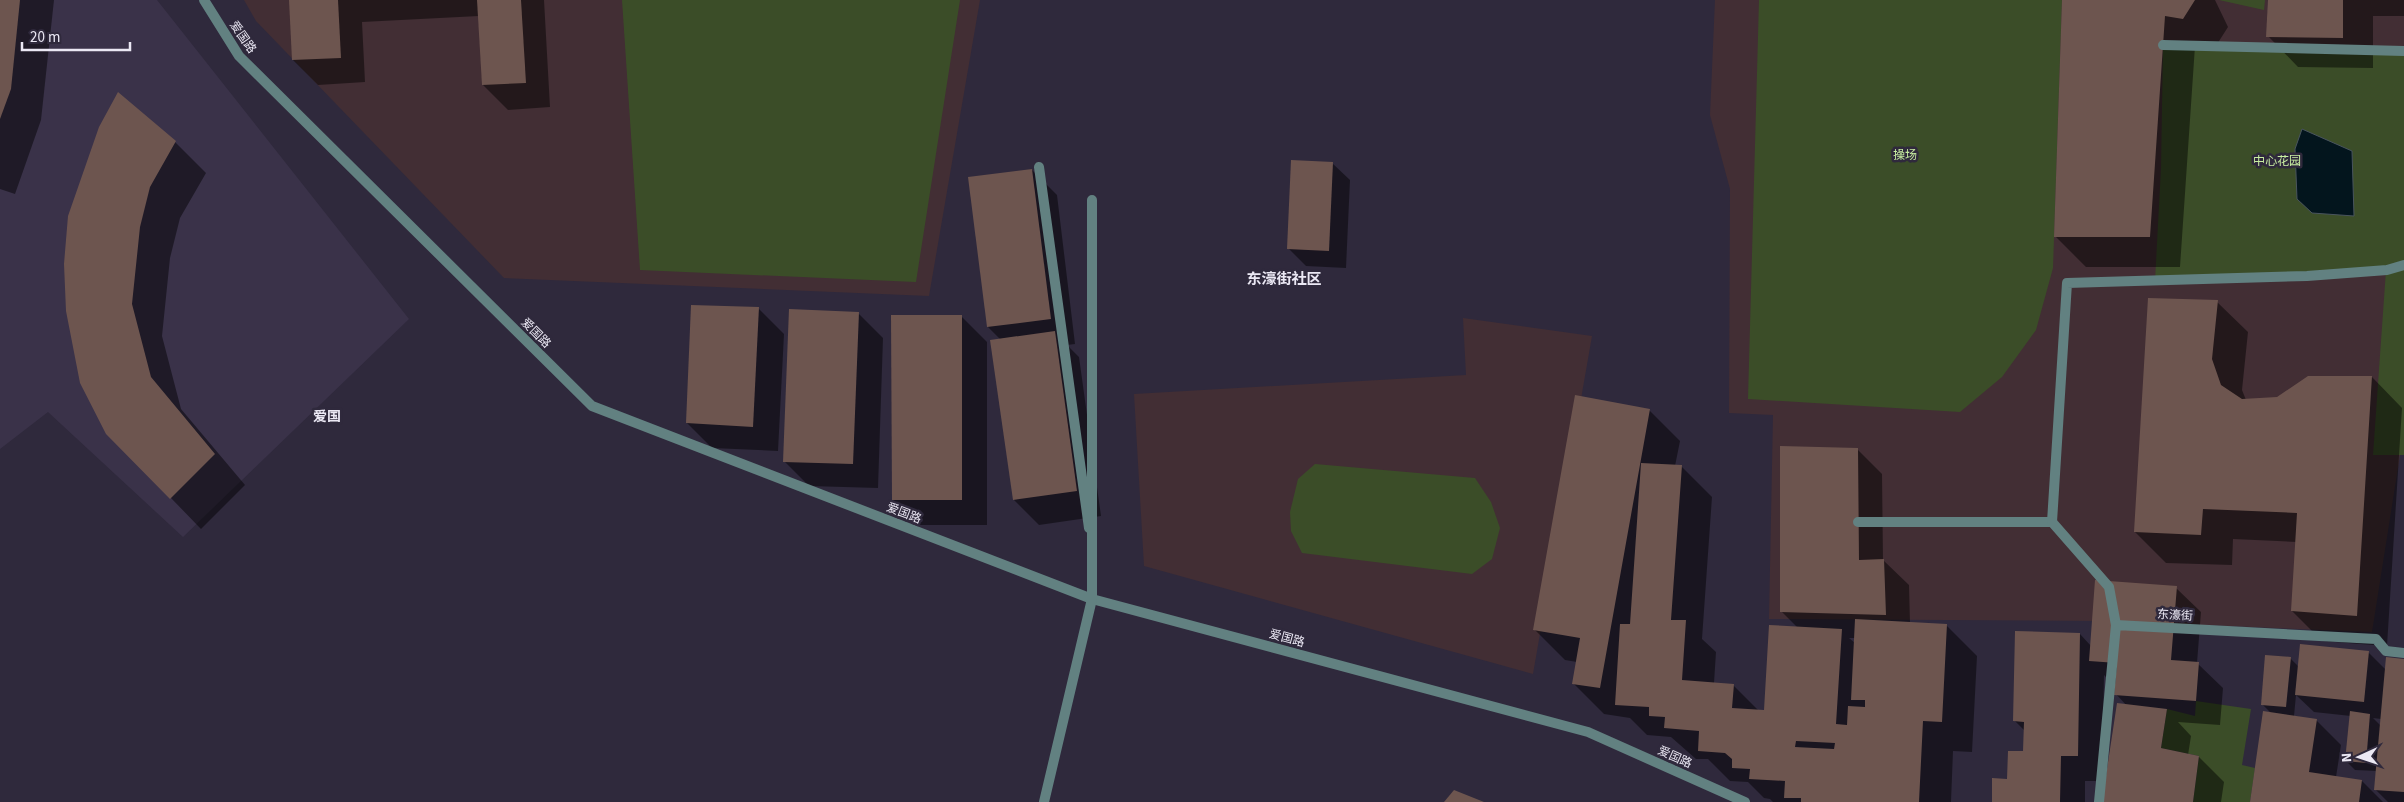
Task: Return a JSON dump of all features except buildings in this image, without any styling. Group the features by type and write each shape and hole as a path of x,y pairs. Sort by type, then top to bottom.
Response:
{"street":[{"name":"爱国路","path":"204,0 239,56 592,406 1092,599 1588,732 1745,802"},
{"path":"2163,45 2404,51"},
{"path":"1039,167 1092,551"},
{"path":"1044,802 1092,599 1092,200"},
{"path":"2099,802 2116,625 2109,587 2052,522 2066,283 2306,276 2386,270 2404,265"},
{"path":"1858,522 2052,522"},
{"name":"东濠街","path":"2116,625 2376,639 2386,652 2404,653"}],"shaded area":[{"path":"0,0 157,0 409,319 183,537 48,412 0,449"},
{"path":"244,0 980,0 929,296 504,278 256,21"},
{"path":"1715,0 2404,0 2404,455 2400,455 2372,632 2105,621 1769,619 1773,415 1729,413 1730,189 1710,115"},
{"path":"1463,318 1592,336 1533,674 1144,566 1134,394 1466,375"}],"green space":[{"path":"622,0 960,0 916,282 640,270"},
{"name":"操场","path":"1759,0 2062,0 2053,268 2036,330 2002,377 1960,412 1748,399"},
{"path":"2219,0 2265,0 2264,10"},
{"name":"中心花园","path":"2163,45 2404,52 2404,455 2373,455 2386,270 2155,281 2161,168"},
{"path":"1315,464 1475,478 1491,502 1500,528 1492,559 1472,574 1302,553 1291,531 1290,512 1298,479"},
{"path":"2196,701 2251,709 2242,765 2255,768 2250,802 2193,802 2199,756 2161,748 2167,709 2195,716"}],"water":[{"path":"2302,129 2352,151 2354,216 2312,213 2297,199 2295,149"}],"district":[{"name":"东濠街社区","path":"1284,279"},
{"name":"爱国","path":"327,416"}]}
